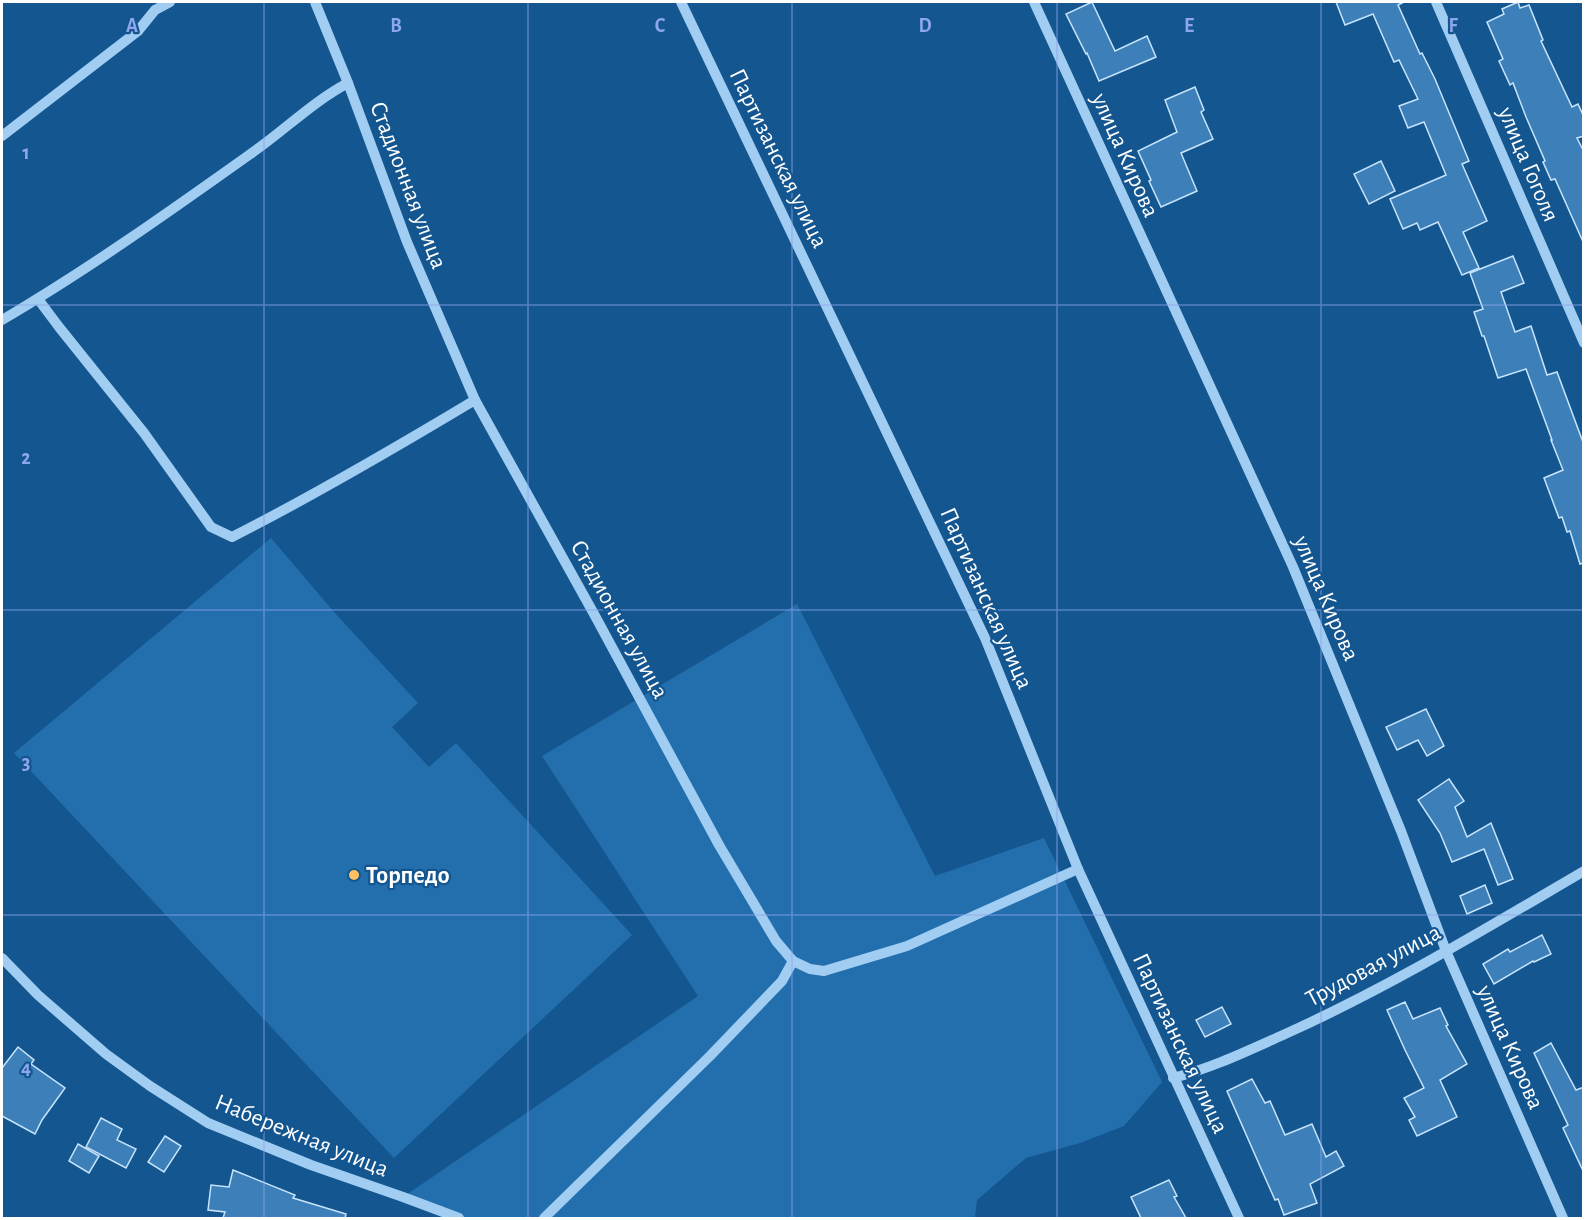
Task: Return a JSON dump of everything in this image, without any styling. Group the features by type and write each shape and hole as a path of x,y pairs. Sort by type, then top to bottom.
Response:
{"street":[{"path":"2,136 138,31 155,10 170,2"},
{"name":"Стадионная улица","path":"315,2 348,82 407,242 475,400 719,845 776,941 793,961"},
{"name":"Партизанская улица","path":"681,2 985,638 1078,869 1239,1218"},
{"name":"улица Кирова","path":"1034,2 1293,567 1401,831 1446,951 1563,1218"},
{"name":"улица Гоголя","path":"1436,2 1584,343"},
{"path":"2,320 38,299 220,175 348,82"},
{"path":"38,299 144,433 211,528 232,537 323,489 475,400"},
{"path":"544,1218 718,1048 782,981 793,961 810,969 824,971 907,946 1078,869"},
{"name":"Трудовая улица","path":"1173,1078 1202,1070 1336,1011 1446,951 1584,871"},
{"name":"Набережная улица","path":"2,958 38,995 106,1054 208,1124 311,1166 459,1218"}],"shaded area":[{"name":"Торпедо","path":"271,538 334,612 418,703 392,727 429,767 456,743 632,935 394,1158 14,753"},
{"path":"797,604 935,876 1044,838 1162,1082 1124,1126 1080,1143 1026,1158 977,1200 975,1218 456,1218 403,1197 698,996 542,756"}],"building":[{"path":"1092,2 1115,51 1147,36 1156,57 1099,81 1066,14"},
{"path":"1336,2 1402,3 1398,5 1420,54 1422,53 1435,79 1469,161 1462,164 1487,221 1463,232 1479,268 1462,275 1438,222 1420,230 1417,223 1403,229 1390,199 1446,175 1424,122 1408,128 1399,106 1418,99 1399,60 1394,62 1373,14 1345,25"},
{"path":"1518,2 1520,8 1529,5 1543,40 1541,41 1572,107 1578,104 1584,117 1584,136 1577,138 1584,152 1584,244 1555,179 1551,180 1543,162 1545,161 1513,83 1510,85 1499,61 1503,59 1487,22 1504,14 1502,9"},
{"path":"1195,87 1204,110 1201,112 1213,139 1181,153 1197,191 1161,207 1138,151 1177,132 1165,100"},
{"path":"1381,161 1395,191 1369,204 1354,174"},
{"path":"1513,256 1524,283 1501,292 1515,332 1531,326 1547,375 1557,372 1584,445 1584,563 1580,564 1570,531 1567,532 1562,517 1559,518 1544,478 1563,470 1526,369 1498,378 1474,312 1483,309 1470,273"},
{"path":"1426,709 1444,746 1427,756 1418,740 1397,750 1386,727"},
{"path":"1449,779 1464,801 1455,807 1467,837 1491,823 1513,879 1498,885 1484,849 1452,862 1440,833 1418,800"},
{"path":"1485,885 1492,903 1467,914 1460,896"},
{"path":"1542,935 1551,954 1533,961 1494,984 1483,964 1508,949 1510,952"},
{"path":"1405,1002 1413,1019 1440,1008 1448,1025 1446,1026 1467,1064 1440,1080 1457,1117 1417,1136 1409,1120 1415,1117 1404,1098 1424,1088 1387,1010"},
{"path":"1222,1007 1231,1024 1205,1037 1196,1020"},
{"path":"1551,1043 1576,1090 1584,1087 1584,1173 1563,1128 1568,1125 1534,1053"},
{"path":"18,1047 34,1060 31,1064 65,1088 35,1134 2,1116 2,1068"},
{"path":"1252,1079 1265,1103 1270,1101 1285,1135 1312,1124 1326,1157 1336,1151 1344,1166 1310,1184 1317,1203 1284,1215 1278,1199 1275,1200 1227,1091"},
{"path":"101,1118 122,1129 117,1140 136,1149 126,1168 86,1147"},
{"path":"165,1136 181,1146 164,1172 148,1162"},
{"path":"78,1144 99,1156 89,1173 69,1161"},
{"path":"233,1170 295,1195 293,1198 346,1214 345,1218 223,1218 225,1212 208,1210 211,1185 229,1187"},
{"path":"1169,1180 1177,1196 1174,1197 1186,1218 1141,1218 1131,1197"}],"place":[{"name":"Торпедо","path":"354,875"}]}
